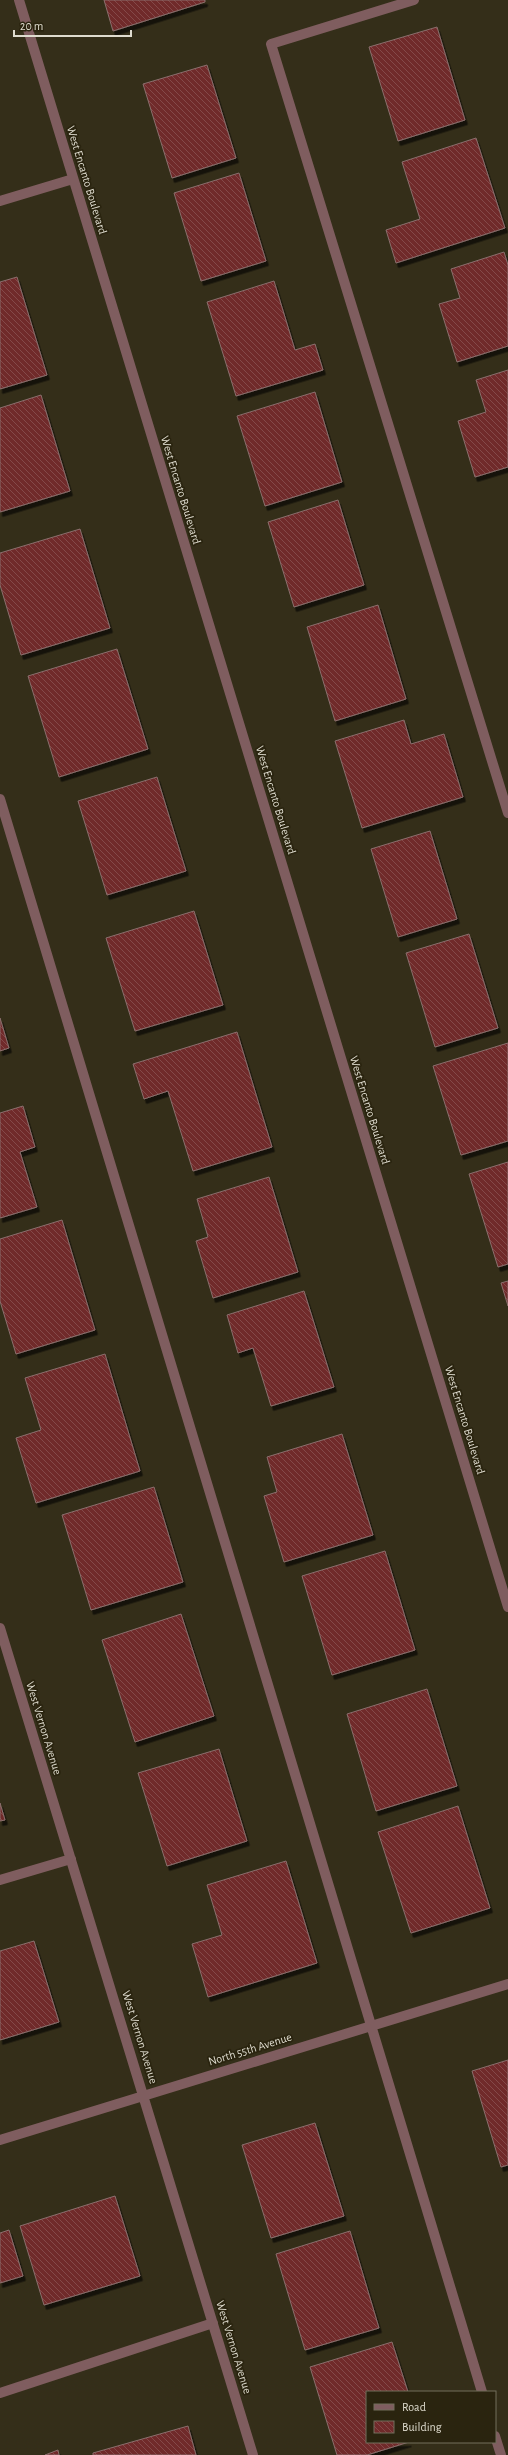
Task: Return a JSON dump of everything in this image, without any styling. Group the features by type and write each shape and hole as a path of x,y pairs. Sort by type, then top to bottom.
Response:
{"street":[{"name":"West Encanto Boulevard","path":"19,0 508,1607"},
{"path":"414,0 271,44 508,813"},
{"path":"0,202 73,179"},
{"path":"0,799 482,2391"},
{"name":"West Vernon Avenue","path":"0,1628 253,2455"},
{"path":"0,1880 71,1859"},
{"name":"North 55th Avenue","path":"0,2140 508,1984"},
{"path":"0,2393 213,2322"},
{"path":"496,2439 501,2455"}],"building":[{"path":"104,0 205,0 205,2 113,31"},
{"path":"437,27 465,120 398,141 369,47"},
{"path":"207,65 236,158 172,178 143,84"},
{"path":"476,138 505,228 396,263 386,230 420,219 402,162"},
{"path":"239,173 266,261 201,281 174,193"},
{"path":"504,252 508,265 508,346 457,362 439,304 460,298 451,269"},
{"path":"17,277 47,375 0,389 0,282"},
{"path":"274,281 295,350 315,344 323,370 236,396 207,302"},
{"path":"508,370 508,467 475,477 458,421 486,412 476,380"},
{"path":"315,392 342,482 265,506 237,416"},
{"path":"41,395 70,491 0,512 0,408"},
{"path":"338,500 364,585 294,607 268,522"},
{"path":"80,529 110,628 21,655 0,585 0,553"},
{"path":"378,605 406,699 335,721 307,627"},
{"path":"117,649 148,749 59,777 28,676"},
{"path":"404,720 411,744 444,734 463,797 362,828 335,741"},
{"path":"157,777 186,871 107,895 78,801"},
{"path":"430,831 457,919 398,937 371,849"},
{"path":"194,911 223,1005 135,1031 106,938"},
{"path":"469,934 498,1028 435,1047 406,953"},
{"path":"0,1018 9,1048 0,1051"},
{"path":"237,1032 272,1147 193,1171 168,1091 144,1099 133,1064"},
{"path":"508,1043 508,1141 461,1155 433,1066"},
{"path":"23,1106 35,1147 20,1152 37,1207 0,1218 0,1113"},
{"path":"508,1162 508,1264 498,1267 469,1174"},
{"path":"269,1177 298,1272 213,1298 196,1241 208,1237 197,1199"},
{"path":"62,1220 95,1330 16,1354 0,1301 0,1239"},
{"path":"508,1281 508,1306 501,1283"},
{"path":"304,1291 334,1387 271,1406 253,1348 238,1353 227,1315"},
{"path":"105,1354 140,1471 36,1503 16,1438 41,1430 25,1378"},
{"path":"342,1434 373,1535 284,1562 264,1496 277,1492 267,1457"},
{"path":"154,1487 183,1582 91,1610 62,1515"},
{"path":"385,1551 415,1650 332,1675 302,1576"},
{"path":"181,1614 214,1716 135,1742 102,1640"},
{"path":"427,1689 457,1786 376,1811 347,1714"},
{"path":"219,1749 247,1841 167,1866 138,1773"},
{"path":"0,1803 5,1820 0,1821"},
{"path":"458,1806 490,1908 411,1933 378,1832"},
{"path":"286,1861 317,1963 208,1997 192,1944 222,1935 207,1885"},
{"path":"34,1941 59,2022 0,2040 0,1951"},
{"path":"508,2060 508,2165 501,2167 472,2071"},
{"path":"315,2123 344,2216 271,2238 242,2145"},
{"path":"115,2196 140,2276 44,2305 20,2226"},
{"path":"9,2230 23,2276 0,2283 0,2233"},
{"path":"350,2231 379,2328 305,2350 276,2254"},
{"path":"392,2342 408,2391 366,2391 366,2443 406,2443 367,2455 337,2455 310,2367"},
{"path":"188,2426 196,2455 93,2455 93,2453"},
{"path":"58,2450 59,2455 45,2455"}]}
